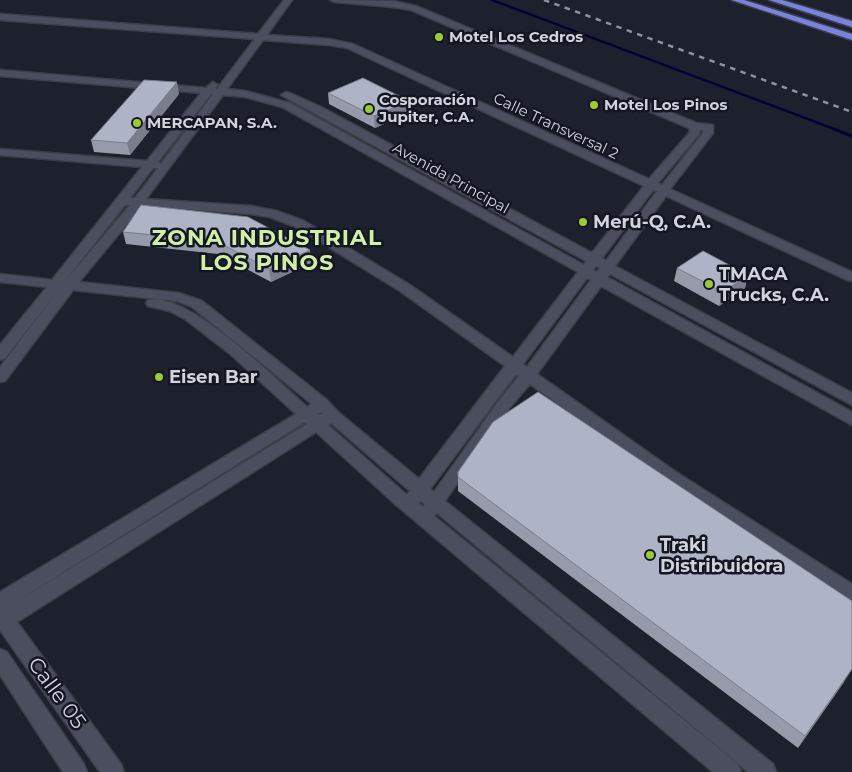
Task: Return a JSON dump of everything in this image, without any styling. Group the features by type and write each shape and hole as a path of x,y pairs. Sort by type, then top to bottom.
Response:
{"highway":[{"path":"736,0 852,37"},
{"path":"773,0 852,24"}],"street":[{"path":"2,353 137,204 217,88 256,37 281,0"},
{"path":"256,37 288,0"},
{"path":"334,0 352,0 419,8"},
{"path":"389,0 419,8 656,105 701,120 709,127"},
{"name":"Calle Transversal 2","path":"0,17 329,42 356,48 656,189 852,277"},
{"name":"Avenida Principal","path":"0,66 217,88 273,100 290,100"},
{"name":"Avenida Principal","path":"0,73 217,88 257,88 290,100 589,266 852,400"},
{"path":"0,377 19,353 58,290 120,201 217,88"},
{"path":"656,105 694,126 709,127"},
{"path":"424,518 506,402 529,375 603,273 656,189 695,132 694,126"},
{"path":"408,506 589,266 656,189 708,134 709,127"},
{"path":"0,152 165,166"},
{"path":"120,201 137,204 250,210 273,214 300,224 404,288 670,476 852,594"},
{"name":"Avenida Principal","path":"603,273 852,419"},
{"path":"0,278 58,290 145,302 180,303 190,316 420,490 765,772"},
{"path":"0,289 58,290"},
{"path":"2,353 19,353"},
{"path":"320,414 408,506 730,772"},
{"path":"1,614 320,414"},
{"name":"Calle 05","path":"1,614 113,772"},
{"name":"Calle 05","path":"0,658 76,772"}],"building":[{"path":"363,78 409,101 374,116 328,93"},
{"path":"144,80 177,82 127,143 91,140"},
{"path":"141,205 248,217 310,250 269,269 216,241 123,232"},
{"path":"703,251 748,275 723,292 677,268"},
{"name":"Traki Distribuidora","path":"538,392 852,601 852,669 805,736 458,477 458,472 493,422"}],"waterway":[{"path":"492,0 837,130"},
{"path":"834,129 852,136"}],"railway":[{"path":"544,0 852,112"}],"place":[{"name":"Motel Los Cedros","path":"439,37"},
{"name":"Motel Los Pinos","path":"594,105"},
{"name":"Cosporación Jupiter, C.A.","path":"369,109"},
{"name":"MERCAPAN, S.A.","path":"137,123"},
{"name":"Merú-Q, C.A.","path":"583,222"},
{"name":"TMACA Trucks, C.A.","path":"709,284"},
{"name":"Eisen Bar","path":"159,377"},
{"name":"Traki Distribuidora","path":"650,555"}],"district":[{"name":"ZONA INDUSTRIAL LOS PINOS","path":"267,250"}]}
